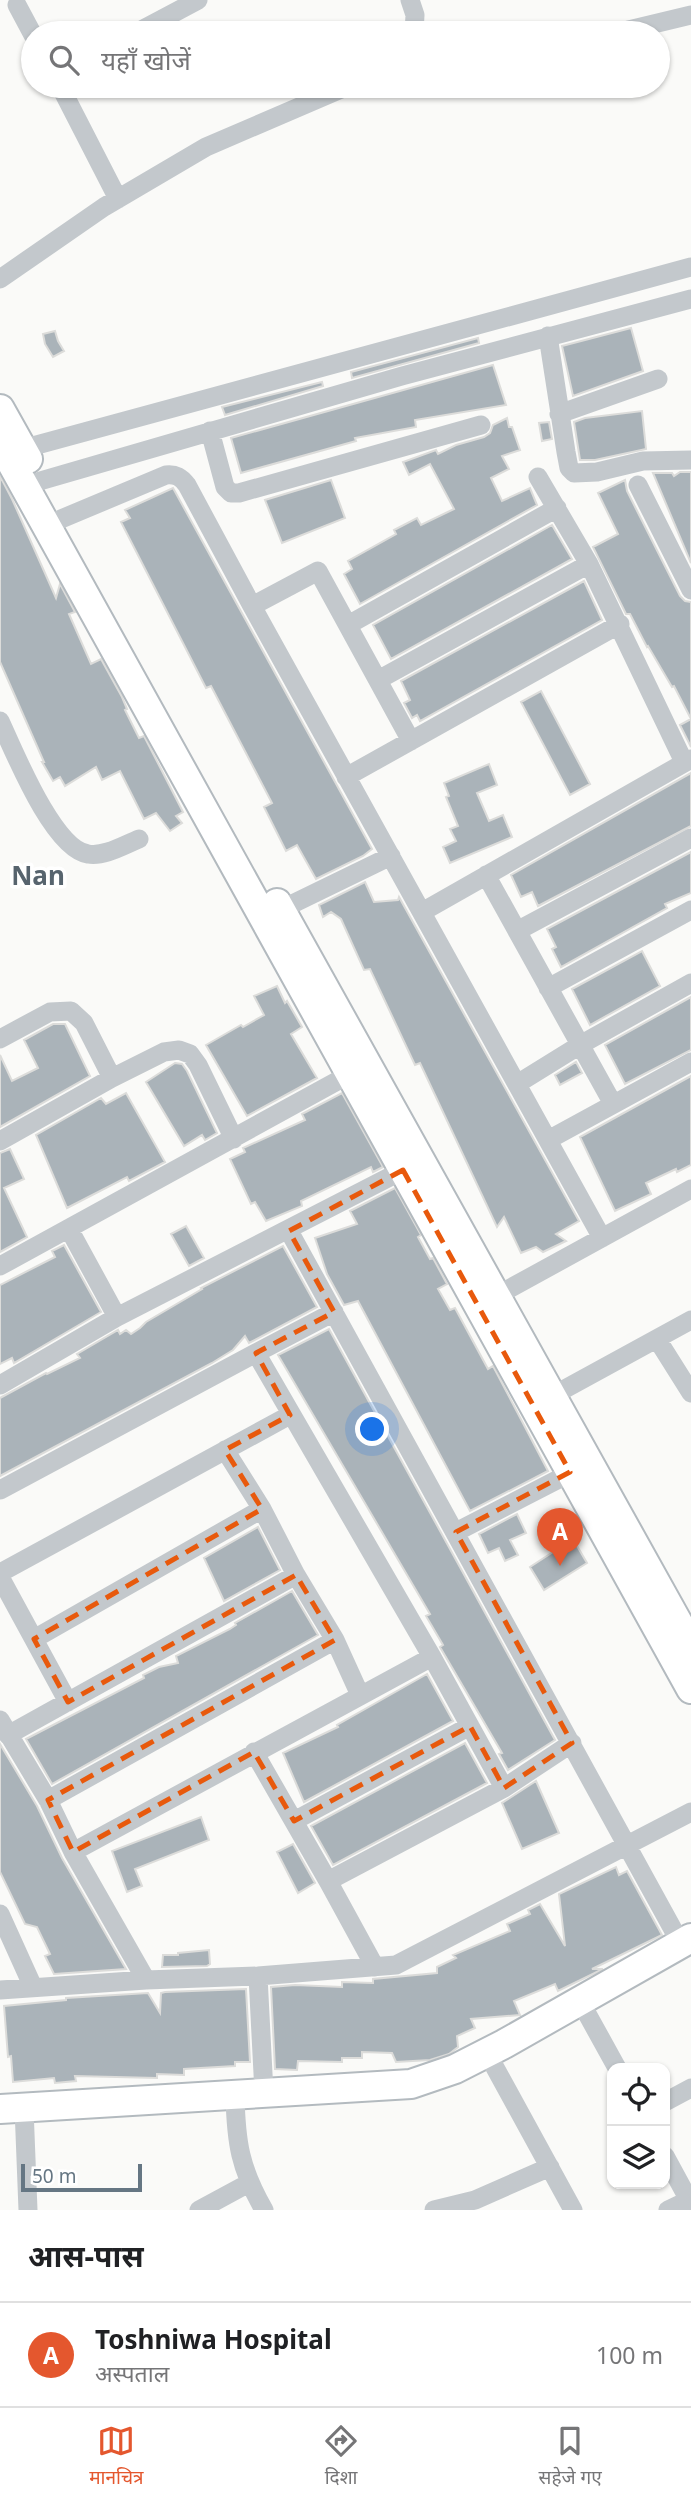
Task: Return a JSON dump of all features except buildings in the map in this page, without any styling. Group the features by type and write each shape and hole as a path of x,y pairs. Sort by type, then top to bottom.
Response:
{"street":[{"path":"159,21 198,0"},
{"path":"410,0 415,21"},
{"path":"14,6 24,21"},
{"path":"666,21 691,15"},
{"path":"66,98 118,199"},
{"path":"0,279 118,199 206,148 321,98"},
{"path":"6,445 691,267"},
{"path":"40,481 548,336 691,299"},
{"path":"548,336 569,468 574,473 597,472 643,461 691,460"},
{"path":"559,414 658,379"},
{"path":"0,409 6,445 580,1468 691,1689"},
{"path":"210,431 225,487 231,493 239,493 481,425"},
{"path":"6,445 40,481 280,910 358,1070"},
{"path":"61,519 152,480 173,474 181,477 602,1238"},
{"path":"422,912 688,761 589,564 538,477"},
{"path":"638,485 691,590"},
{"path":"348,625 557,508"},
{"path":"378,680 589,564"},
{"path":"252,606 318,570 411,741"},
{"path":"346,777 620,624"},
{"path":"0,721 41,807 70,845 89,855 100,854 139,839"},
{"path":"517,931 691,838"},
{"path":"280,910 391,856"},
{"path":"486,875 613,1104"},
{"path":"548,988 691,910"},
{"path":"517,1084 580,1045 691,983"},
{"path":"0,1039 50,1012 71,1011 84,1023 112,1078"},
{"path":"0,1141 112,1078 164,1052 179,1050 190,1054 234,1139"},
{"path":"548,1140 691,1062"},
{"path":"0,1266 358,1070"},
{"path":"0,1385 117,1317 412,1166"},
{"path":"412,1166 496,1296 552,1396 580,1468 691,1646"},
{"path":"496,1296 691,1189"},
{"path":"69,1229 117,1317"},
{"path":"28,2210 12,2109 411,2084 455,2069 487,2053 686,1941 628,1845 289,1231"},
{"path":"0,1490 334,1312"},
{"path":"552,1396 691,1320"},
{"path":"657,1339 691,1393"},
{"path":"256,1353 432,1657 504,1788"},
{"path":"68,1702 0,1575 290,1415"},
{"path":"225,1450 262,1509 296,1575 335,1640 360,1695"},
{"path":"456,1532 580,1468"},
{"path":"34,1639 262,1509"},
{"path":"146,1980 73,1852 48,1800 4,1727 68,1702 296,1575"},
{"path":"48,1800 335,1640"},
{"path":"73,1852 432,1657"},
{"path":"293,1821 470,1726"},
{"path":"328,1881 504,1788 572,1743"},
{"path":"254,1752 375,1967"},
{"path":"0,1990 258,1976 396,1965 691,1812"},
{"path":"0,1914 33,1987"},
{"path":"258,1976 264,2093"},
{"path":"580,2001 614,2063"},
{"path":"487,2053 573,2210"},
{"path":"670,2099 691,2088"},
{"path":"235,2095 237,2145 249,2183 264,2210"},
{"path":"668,2210 690,2202 670,2165"},
{"path":"434,2210 475,2200 550,2167"},
{"path":"199,2210 249,2183"}],"highlighted area":[{"path":"403,1170 570,1472 456,1532 572,1743 504,1788 470,1726 294,1821 254,1752 73,1852 48,1800 335,1640 296,1575 68,1702 34,1639 262,1509 225,1450 290,1415 256,1353 334,1312 289,1231"}],"place":[{"name":"Toshniwa Hospital","path":"560,1566"}],"district":[{"name":"Nan","path":"38,875"}]}
